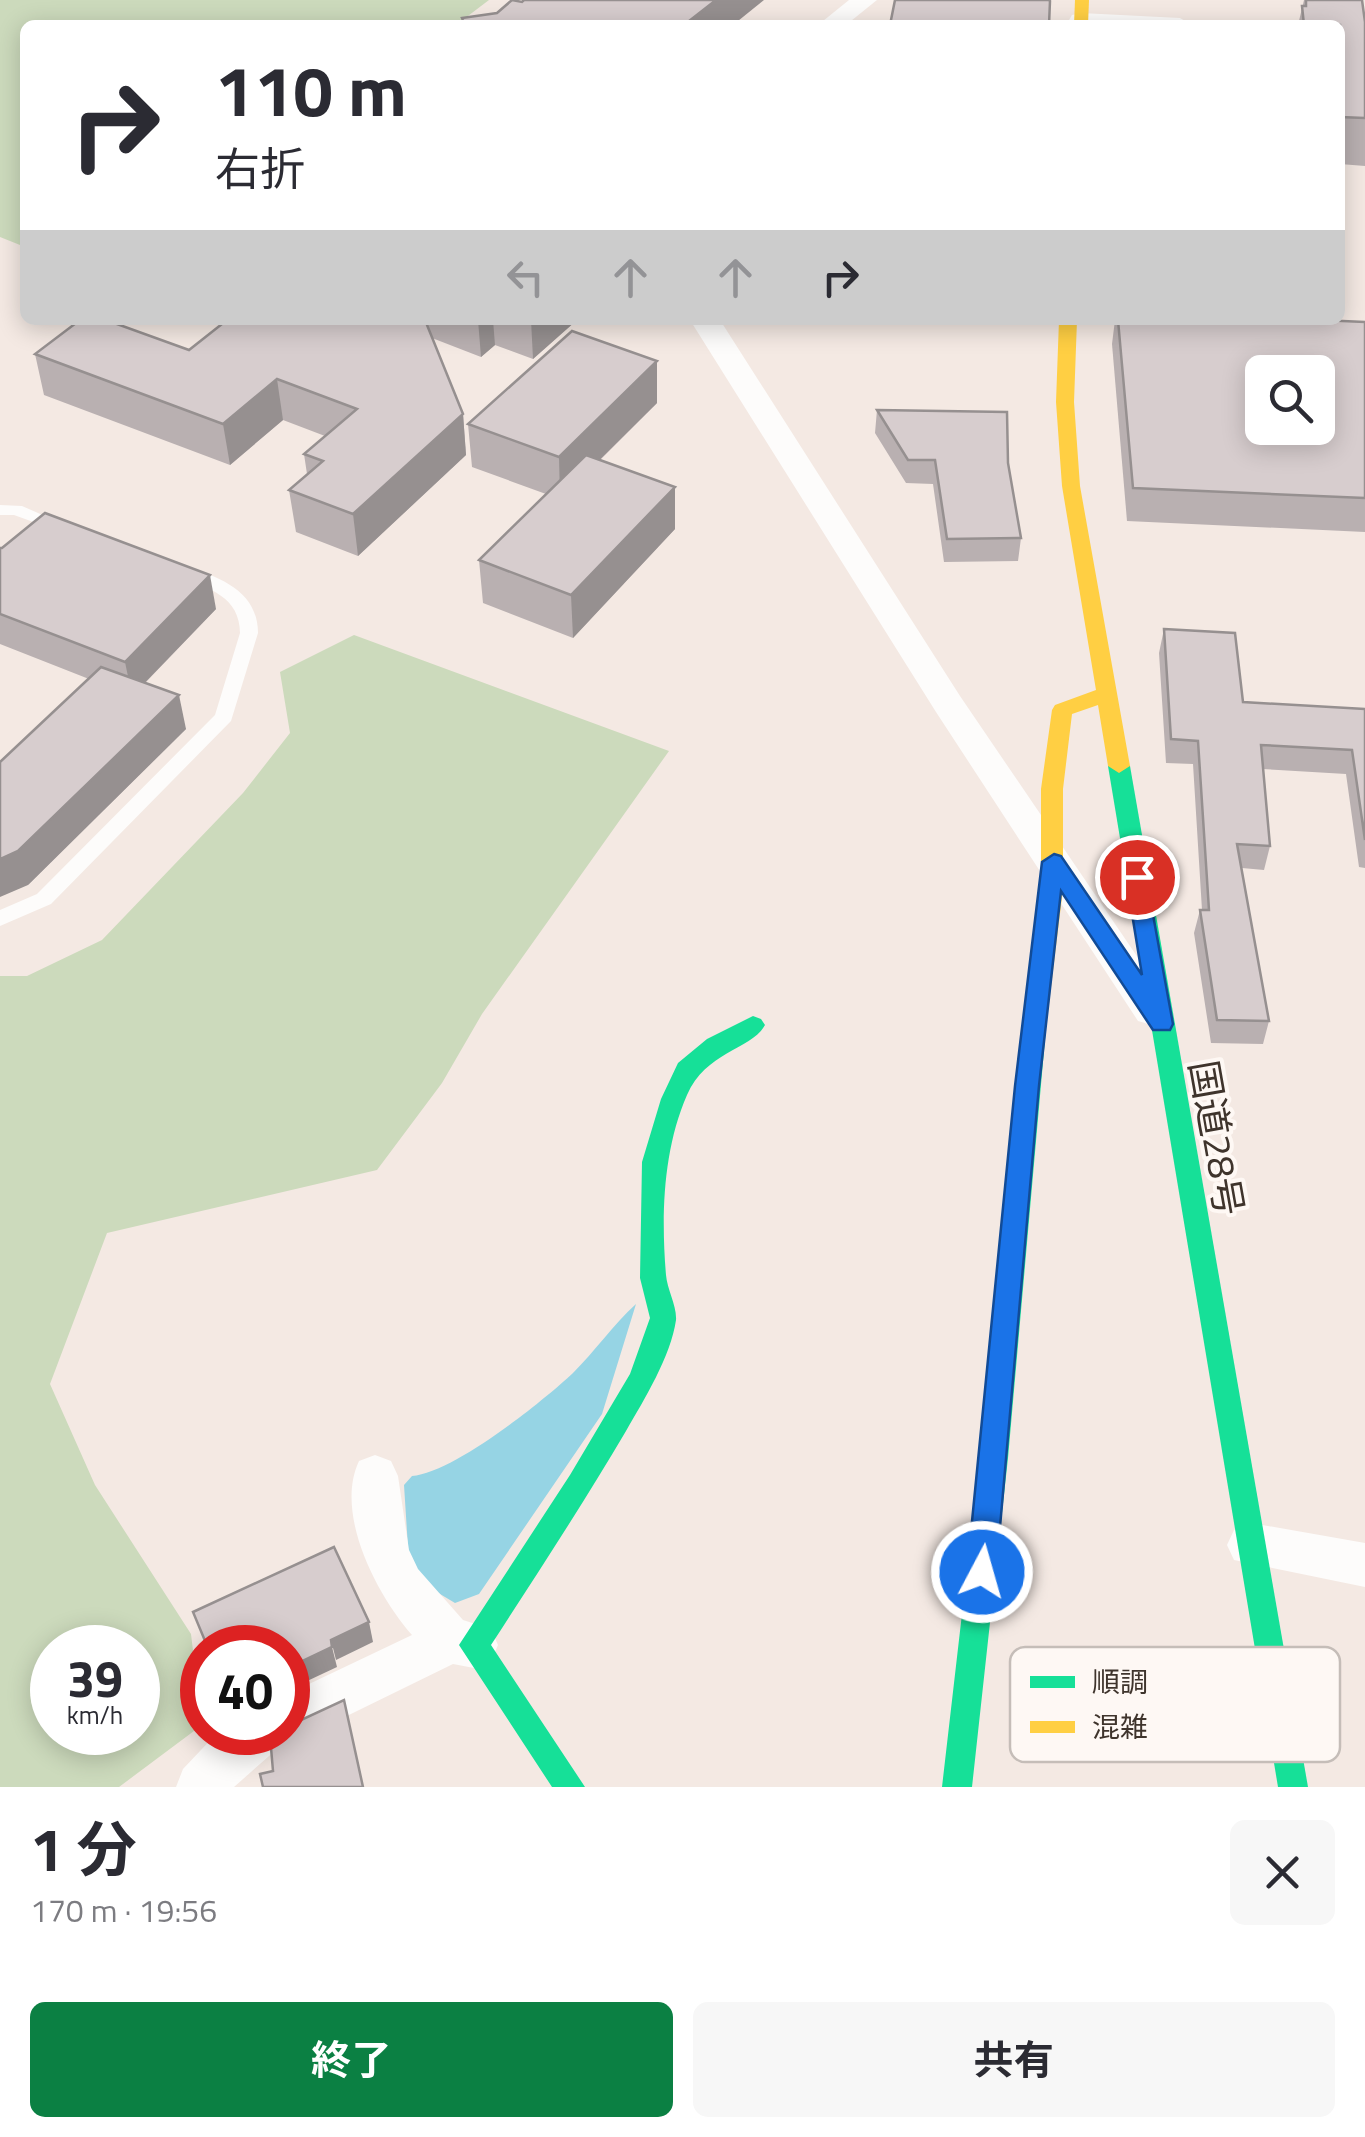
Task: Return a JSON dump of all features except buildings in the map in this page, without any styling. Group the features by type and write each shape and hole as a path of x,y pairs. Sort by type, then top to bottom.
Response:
{"main road":[{"name":"国道28号","path":"1068,325 1068,457 1269,1647"},
{"path":"957,1787 1054,862 1052,789 1062,710 1106,694"},
{"path":"570,1787 542,1750 498,1675 463,1643 580,1484 642,1378 663,1318 652,1278 654,1162 687,1070 715,1046 752,1025"},
{"name":"国道28号","path":"1289,1762 1293,1787"}],"street":[{"path":"837,20 865,0"},
{"path":"1081,15 1130,20"},
{"path":"708,325 948,704 1162,1024"},
{"path":"310,1709 463,1643 408,1596 387,1562 381,1544 376,1476"},
{"path":"1251,1544 1365,1565"},
{"path":"201,1787 229,1755"}],"lane":[{"path":"0,510 16,510 79,534"},
{"path":"0,919 44,898 224,717 249,633 249,619 237,598 224,587 170,567"}],"green space":[{"path":"0,0 489,0 463,20 20,20 20,245 0,237"},
{"path":"354,635 669,751 482,1014 442,1083 377,1170 107,1233 50,1384 95,1485 185,1625 180,1625 180,1741 119,1787 0,1787 0,976 27,976 102,940 243,793 290,733 280,672"}],"water":[{"path":"636,1304 602,1414 479,1594 455,1603 420,1582 409,1563 404,1485 412,1476 473,1450 519,1418 573,1373"}],"traffic: fast":[{"path":"1119,766 1269,1647"},
{"path":"570,1787 474,1645 580,1484 642,1378 663,1318 653,1278 654,1162 673,1099 687,1070 715,1046 753,1025"},
{"path":"957,1787 994,1458 1034,1028"},
{"path":"1289,1762 1293,1787"}],"traffic: slow":[{"path":"1081,20 1082,0"},
{"path":"1068,325 1065,402 1071,486 1119,766"},
{"path":"1034,1028 1052,889 1052,789 1062,710 1106,694"}],"route":[{"path":"982,1572 1027,1086 1054,862 1162,1024 1137,877"}]}
